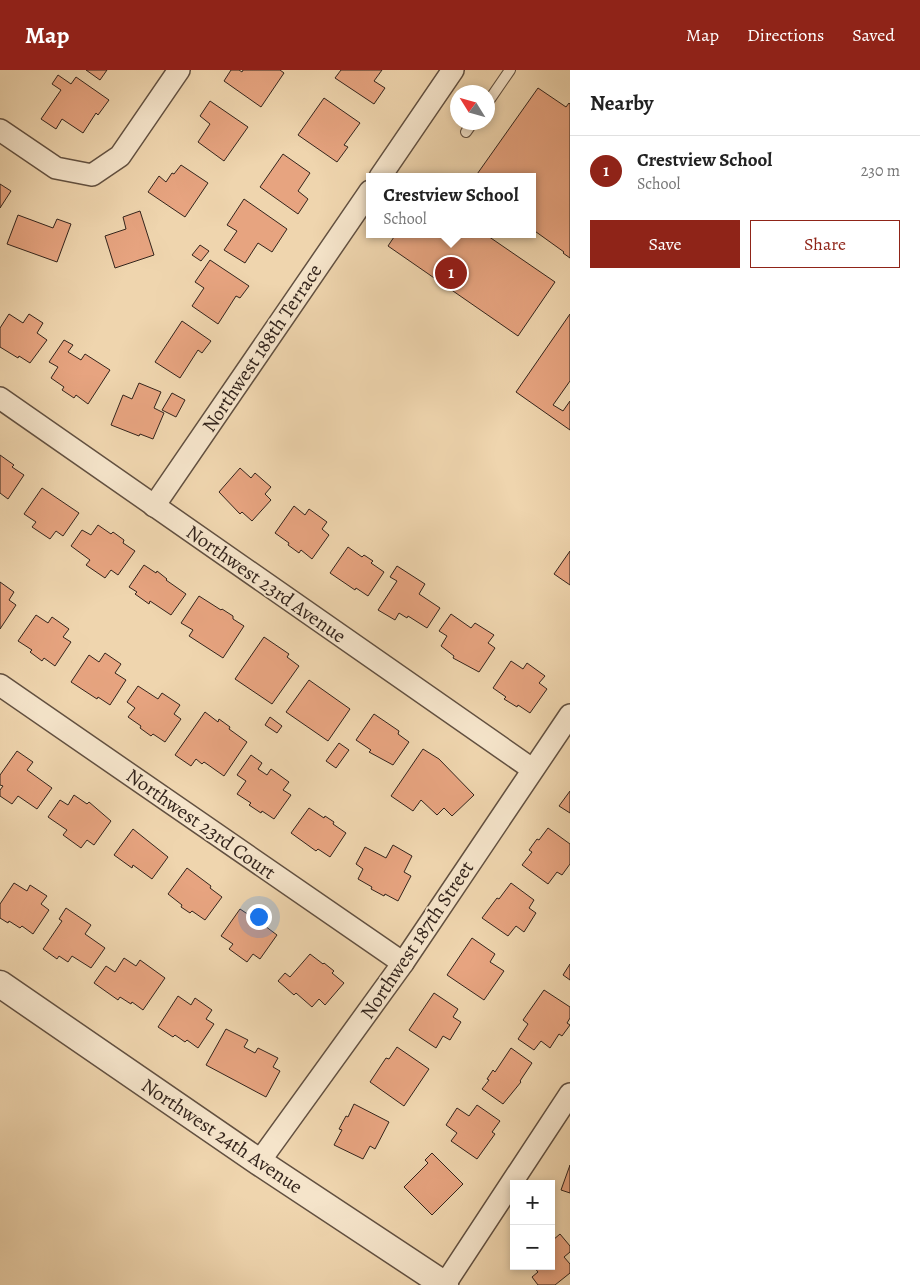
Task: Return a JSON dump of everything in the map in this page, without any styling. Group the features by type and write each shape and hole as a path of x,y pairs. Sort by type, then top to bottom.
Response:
{"street":[{"path":"0,130 56,168 92,175 120,156 179,70"},
{"path":"383,173 453,70"},
{"name":"Northwest 188th Terrace","path":"154,506 366,197"},
{"name":"Northwest 23rd Avenue","path":"0,398 532,769"},
{"name":"Northwest 23rd Court","path":"0,685 403,963"},
{"name":"Northwest 187th Street","path":"259,1162 403,963 570,715"},
{"name":"Northwest 24th Avenue","path":"0,984 259,1162 445,1285"},
{"path":"445,1285 570,1094"}],"lane":[{"path":"495,92 510,70"}],"building":[{"path":"86,70 107,70 100,80"},
{"path":"231,70 242,72 243,70 280,70 284,73 261,107 224,81"},
{"path":"341,70 382,70 374,81 385,88 374,104 335,78"},
{"path":"58,75 71,84 76,77 109,100 98,115 96,113 83,133 62,119 56,129 41,119 61,90 52,84"},
{"path":"538,88 566,107 569,103 570,258 536,232 536,173 478,173"},
{"path":"324,98 360,123 344,145 348,147 337,162 298,135"},
{"path":"210,101 248,127 224,161 198,142 210,124 200,116"},
{"path":"283,154 310,173 298,191 308,199 298,214 260,187"},
{"path":"181,165 208,183 185,217 148,192 159,176 166,182"},
{"path":"0,184 11,191 0,208"},
{"path":"244,199 287,229 272,252 258,243 245,263 224,250 237,231 227,225"},
{"path":"140,211 154,255 115,268 105,236 126,229 123,217"},
{"path":"18,215 53,228 57,219 71,224 57,262 7,244"},
{"path":"393,238 491,238 555,282 518,336 388,246"},
{"path":"200,245 209,251 201,261 192,255"},
{"path":"210,260 249,286 240,298 236,296 218,324 192,306 204,288 195,282"},
{"path":"9,314 23,323 29,314 43,323 37,333 47,340 30,363 0,347 0,328"},
{"path":"570,314 570,381 553,405 563,411 570,401 570,430 516,392"},
{"path":"182,321 211,341 202,353 198,350 180,378 155,362"},
{"path":"64,340 73,345 68,352 81,360 85,354 110,370 88,404 76,395 74,398 62,390 64,387 51,378 58,367 49,362"},
{"path":"139,383 161,392 154,408 164,413 153,439 140,434 139,436 111,425 123,395 132,399"},
{"path":"172,393 185,400 176,417 162,410"},
{"path":"0,455 14,465 12,467 24,475 8,499 0,493"},
{"path":"240,468 251,478 255,473 271,487 265,494 271,500 252,521 242,512 240,514 219,492"},
{"path":"42,488 79,513 63,536 56,531 50,539 32,527 36,522 24,514"},
{"path":"294,506 305,515 309,509 327,522 322,529 329,535 312,559 301,550 299,553 275,533"},
{"path":"98,525 111,534 113,532 124,540 123,543 135,551 118,575 111,570 105,578 86,565 90,560 71,546 82,530 91,535"},
{"path":"348,547 362,557 364,555 373,561 371,563 384,572 368,596 356,588 355,590 330,573"},
{"path":"570,551 570,585 554,574"},
{"path":"144,565 156,573 157,571 186,594 171,615 150,601 149,604 129,587"},
{"path":"397,566 425,584 419,594 440,608 427,628 408,616 407,618 399,613 395,620 378,610 397,581 390,577"},
{"path":"0,582 14,592 9,600 16,605 0,629"},
{"path":"199,596 233,616 233,619 244,626 223,658 189,636 193,630 181,623"},
{"path":"451,614 471,628 475,623 494,635 488,643 495,648 479,672 453,658 454,656 441,646 447,636 439,631"},
{"path":"36,615 48,623 52,617 69,629 63,637 71,642 55,666 44,658 42,661 30,652 32,650 18,641"},
{"path":"264,637 289,654 287,657 299,666 272,704 235,679"},
{"path":"105,653 121,664 115,673 126,680 110,705 71,682 89,655 99,662"},
{"path":"511,661 523,669 527,663 545,676 539,683 547,689 530,713 504,699 506,697 493,688"},
{"path":"309,680 350,709 328,741 286,712"},
{"path":"138,686 158,699 162,693 180,705 174,714 181,719 165,742 153,734 151,736 128,717 135,708 127,702"},
{"path":"205,712 218,722 219,719 247,742 224,776 204,762 202,764 196,759 191,766 175,755"},
{"path":"374,714 399,731 398,734 409,742 393,765 369,752 371,750 356,740"},
{"path":"270,717 282,726 277,733 265,725"},
{"path":"339,743 349,750 336,768 326,761"},
{"path":"423,749 439,759 474,795 452,816 444,808 437,815 421,800 413,811 391,796"},
{"path":"17,751 33,762 27,770 52,788 37,809 18,796 12,804 0,796 0,790 3,786 0,785 0,775"},
{"path":"251,755 262,763 258,769 267,775 271,769 289,782 283,790 291,795 274,819 249,805 251,803 237,794 246,781 237,775"},
{"path":"570,791 570,813 559,806"},
{"path":"74,795 87,804 89,802 111,821 94,845 87,840 81,848 63,835 67,830 48,817 60,800 68,805"},
{"path":"309,808 334,822 333,824 346,833 330,857 318,849 316,851 291,833"},
{"path":"548,828 570,844 570,864 562,875 557,872 548,884 522,865 532,852 529,850"},
{"path":"133,829 168,857 152,879 133,865 132,868 114,855"},
{"path":"393,845 412,856 404,872 411,876 398,901 371,889 372,887 358,879 363,869 356,864 365,847 386,858"},
{"path":"187,868 222,897 205,920 192,911 190,913 181,907 182,905 168,894"},
{"path":"14,883 27,891 30,885 47,896 41,904 49,910 33,934 22,926 20,928 0,918 0,904"},
{"path":"511,883 534,900 529,908 536,913 524,932 516,926 508,936 482,918"},
{"path":"66,908 91,925 85,934 105,948 91,968 72,956 68,962 59,956 57,959 43,949 62,921 59,919"},
{"path":"240,909 252,917 254,915 277,935 260,959 253,954 247,962 229,949 233,944 221,936"},
{"path":"472,938 495,954 490,962 504,971 484,1000 447,975"},
{"path":"310,954 334,971 332,973 344,983 325,1005 319,999 312,1007 278,981 285,973 290,977"},
{"path":"124,958 136,966 140,960 165,978 143,1010 132,1002 131,1004 120,997 118,1000 94,983 106,966 115,972"},
{"path":"570,964 570,980 563,975"},
{"path":"544,990 570,1007 570,1018 567,1023 570,1025 562,1036 559,1034 550,1048 541,1041 534,1050 518,1039 528,1024 523,1020"},
{"path":"434,993 458,1009 453,1017 461,1022 450,1040 443,1036 436,1048 409,1030"},
{"path":"178,996 191,1005 195,998 212,1010 206,1019 214,1024 198,1048 187,1040 185,1042 175,1035 173,1037 158,1027"},
{"path":"226,1029 248,1040 244,1047 255,1053 258,1048 278,1058 273,1067 280,1071 266,1097 206,1065"},
{"path":"397,1047 429,1069 404,1106 370,1082 386,1058 389,1059"},
{"path":"511,1048 532,1063 521,1082 503,1104 482,1089 489,1080 487,1079 493,1070 495,1072"},
{"path":"354,1104 389,1122 375,1149 370,1146 363,1159 334,1145 342,1130 339,1129 346,1116 348,1117"},
{"path":"477,1105 500,1121 492,1132 495,1134 477,1159 451,1141 457,1133 446,1125 457,1108 469,1116"},
{"path":"432,1153 463,1184 432,1215 404,1187 428,1163 425,1160"},
{"path":"570,1165 570,1193 561,1190"},
{"path":"560,1234 570,1246 570,1252 564,1257 570,1264 570,1273 555,1285 538,1285 532,1277 538,1272 536,1270 555,1270 555,1238"}],"place":[{"name":"Crestview School","path":"451,273"}]}
